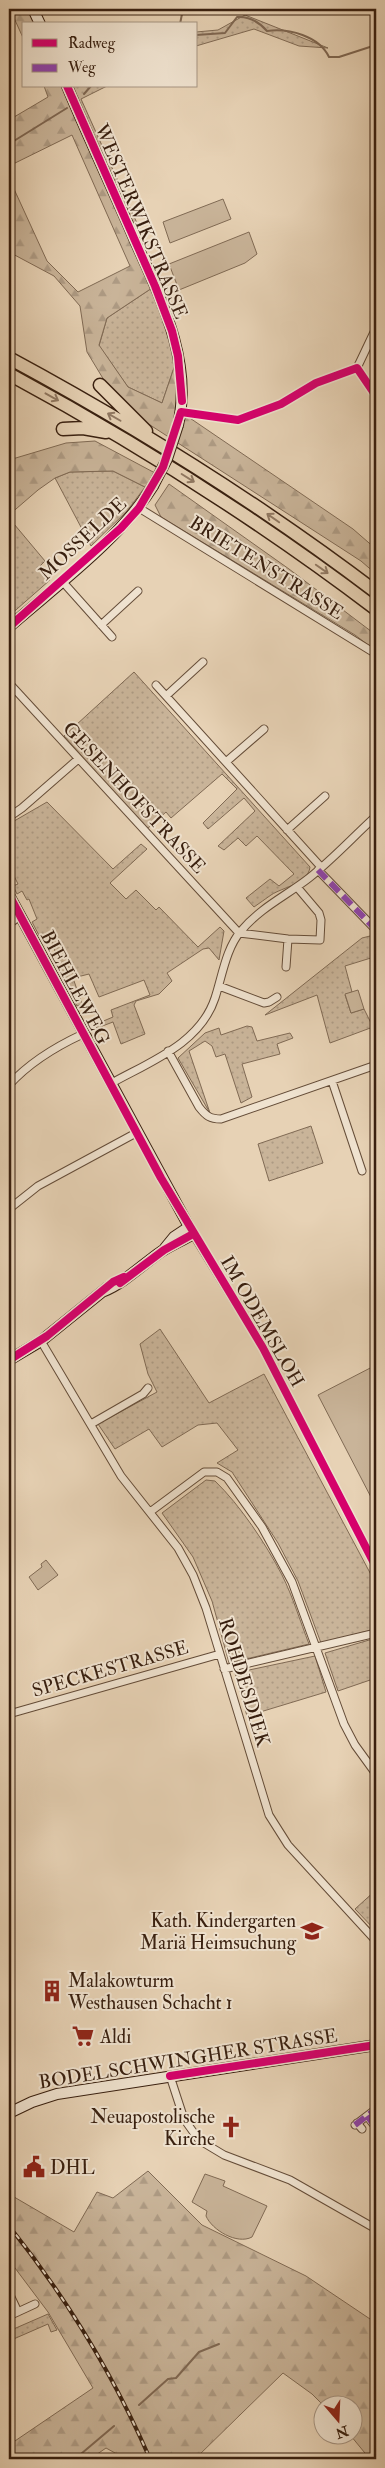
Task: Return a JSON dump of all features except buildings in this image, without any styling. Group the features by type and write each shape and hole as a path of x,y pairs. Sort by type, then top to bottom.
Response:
{"highway":[{"path":"9,358 156,442 263,511 376,592"},
{"path":"9,374 116,434 252,520 376,609"},
{"path":"100,385 156,442"},
{"path":"63,429 91,429 116,434"}],"street":[{"path":"33,9 39,22"},
{"name":"WESTERWIKSTRASSE","path":"68,88 155,286 172,331 178,356 182,401"},
{"path":"181,412 238,420 281,404 316,382 357,368 376,328"},
{"path":"357,368 376,396"},
{"name":"MOSSELDE","path":"9,627 121,528 139,508 163,467 178,425 182,401"},
{"name":"BRIETENSTRASSE","path":"139,508 376,654"},
{"path":"62,580 112,637"},
{"path":"102,625 138,591"},
{"path":"166,696 203,662"},
{"name":"GESENHOFSTRASSE","path":"9,683 77,760 238,933"},
{"path":"156,685 320,869 376,928"},
{"path":"226,762 264,729"},
{"path":"9,817 77,760"},
{"path":"287,830 325,796"},
{"path":"110,1084 183,1042 200,1028 219,986 228,955 238,933 260,910 297,887 320,869 376,816"},
{"path":"238,933 288,940 320,940 321,920 319,913 297,887"},
{"name":"BIEHLEWEG","path":"9,895 115,1094"},
{"path":"9,924 20,916"},
{"path":"286,967 288,940"},
{"path":"219,986 264,1003 277,997"},
{"path":"9,1085 25,1070 51,1051 83,1034"},
{"path":"168,1051 199,1108 205,1115 213,1119 221,1118 376,1065"},
{"path":"332,1081 362,1171"},
{"name":"IM ODEMSLOH","path":"115,1094 190,1230 263,1348 376,1568"},
{"path":"9,1209 38,1186 136,1132"},
{"path":"9,1360 41,1341 104,1291 116,1287 124,1278 164,1250 174,1237 190,1230"},
{"name":"ROHDESDIEK","path":"41,1341 121,1476 171,1537 187,1562 199,1588 269,1814 288,1845 376,1940"},
{"path":"90,1424 143,1394 148,1388"},
{"path":"150,1512 204,1472 222,1474 274,1546 292,1582 318,1647 344,1724 376,1774"},
{"path":"224,1669 376,1633"},
{"name":"SPECKESTRASSE","path":"9,1714 220,1654"},
{"name":"BODELSCHWINGHER STRASSE","path":"9,2113 32,2102 57,2094 376,2044"},
{"path":"170,2076 184,2120 199,2140 224,2155 290,2180 376,2229"},
{"path":"358,2126 376,2109"},
{"path":"367,2116 374,2125"},
{"path":"10,2295 18,2312"},
{"path":"9,2316 35,2304"},
{"path":"366,2459 376,2456"}],"green space":[{"path":"10,9 33,9 39,22 22,22 22,36"},
{"path":"245,15 328,48 299,46 254,29 198,45 198,32 218,30"},
{"path":"45,88 68,88 155,286 107,318 99,345 128,387 162,403 178,356 181,412 353,529 376,549 376,574 361,561 119,405 87,352 80,306 54,276 9,252 9,178 47,261 78,292 130,266 72,135 9,166 9,120 48,97"},
{"path":"68,88 103,88 81,99 141,232 137,246"},
{"path":"223,199 231,219 170,243 163,222"},
{"path":"249,232 257,254 245,263 179,290 169,264"},
{"path":"155,286 178,356 162,403 128,387 99,346 107,318"},
{"path":"95,441 155,473 145,487 113,471 70,472 55,478 9,515 9,460 66,443"},
{"path":"113,471 145,487 127,511 91,546 55,478 70,472"},
{"path":"169,484 289,569 376,635 376,651 355,635 161,517 155,505"},
{"path":"9,518 45,561 39,567 50,580 9,616"},
{"path":"134,672 310,867 305,877 276,892 254,907 246,898 270,879 279,886 294,874 257,836 246,846 238,838 224,850 218,846 255,811 244,798 208,829 203,823 237,789 222,774 171,818 166,812 147,829 64,736"},
{"path":"47,802 113,869 141,844 147,849 110,883 126,899 136,890 156,910 159,907 198,947 220,927 224,931 219,960 209,948 203,949 167,973 172,981 159,994 136,1001 134,1005 145,1034 121,1044 113,1022 97,1028 94,1025 113,1017 111,1010 150,995 144,980 99,997 89,974 73,978 82,1004 77,1006 54,963 58,960 50,937 42,941 32,922 37,919 29,899 27,900 22,891 17,894 13,886 18,884 9,866 9,824"},
{"path":"374,935 376,938 376,963 374,957 345,966 352,992 345,995 351,1013 364,1009 373,1027 330,1043 317,995 265,1015 362,938"},
{"path":"358,990 364,1009 351,1013 345,994"},
{"path":"247,1026 252,1027 257,1041 290,1033 293,1038 277,1044 280,1054 242,1064 252,1097 241,1103 225,1054 216,1057 212,1046 205,1041 189,1051 210,1113 178,1058 205,1033 219,1028 221,1035"},
{"path":"311,1126 323,1163 269,1181 258,1144"},
{"path":"160,1329 209,1403 264,1374 376,1584 376,1629 321,1643 298,1581 278,1543 232,1472 217,1463 238,1450 217,1423 198,1425 162,1447 149,1429 115,1449 98,1424 157,1392 148,1374 140,1344"},
{"path":"376,1365 376,1499 373,1501 318,1395"},
{"path":"206,1480 215,1481 243,1513 276,1563 293,1600 309,1644 229,1663 212,1601 193,1557 162,1513"},
{"path":"46,1560 58,1575 38,1590 29,1577 42,1567 41,1564"},
{"path":"376,1638 376,1678 338,1691 325,1653"},
{"path":"315,1656 326,1692 247,1716 235,1673"},
{"path":"376,1890 376,1931 355,1909"},
{"path":"148,2171 202,2225 306,2276 376,2323 376,2459 369,2458 359,2446 362,2446 362,2396 314,2396 283,2373 198,2456 191,2459 126,2459 106,2448 90,2459 9,2459 9,2445 93,2388 48,2312 9,2260 9,2194 74,2232 97,2192 113,2198"},
{"path":"205,2174 225,2181 223,2186 267,2206 252,2237 246,2239 232,2238 219,2231 206,2216 207,2211 192,2202"},
{"path":"48,2314 57,2330 51,2332 48,2324 9,2341 9,2331"}],"waterway":[{"path":"180,22 183,9"},
{"path":"198,35 225,33 237,17 246,17 254,20 267,31 294,32 311,39 329,57 339,57 376,45"},
{"path":"84,94 89,88"},
{"path":"9,144 67,108"},
{"path":"139,2405 168,2379 176,2378 199,2352 219,2344"},
{"path":"75,2459 114,2426"}],"railway":[{"path":"9,2226 50,2281 87,2338 121,2398 150,2459"}],"marked path":[{"path":"318,870 376,930"},
{"path":"355,2125 376,2109"},
{"path":"367,2116 374,2125"}],"cycle path":[{"path":"68,88 155,286 172,331 178,356 182,401"},
{"path":"9,627 121,528 139,508 163,467 181,412 238,420 281,404 316,383 357,368 376,396"},
{"path":"9,895 161,1178 263,1348 376,1567"},
{"path":"120,1283 164,1250 193,1234"},
{"path":"9,1360 47,1336 113,1282 124,1277"},
{"path":"170,2076 376,2045"}],"place":[{"name":"Kath. Kindergarten Mariä Heimsuchung","path":"312,1931"},
{"name":"Malakowturm Westhausen Schacht 1","path":"52,1991"},
{"name":"Aldi","path":"83,2036"},
{"name":"Neuapostolische Kirche","path":"231,2127"},
{"name":"DHL","path":"34,2167"}]}
